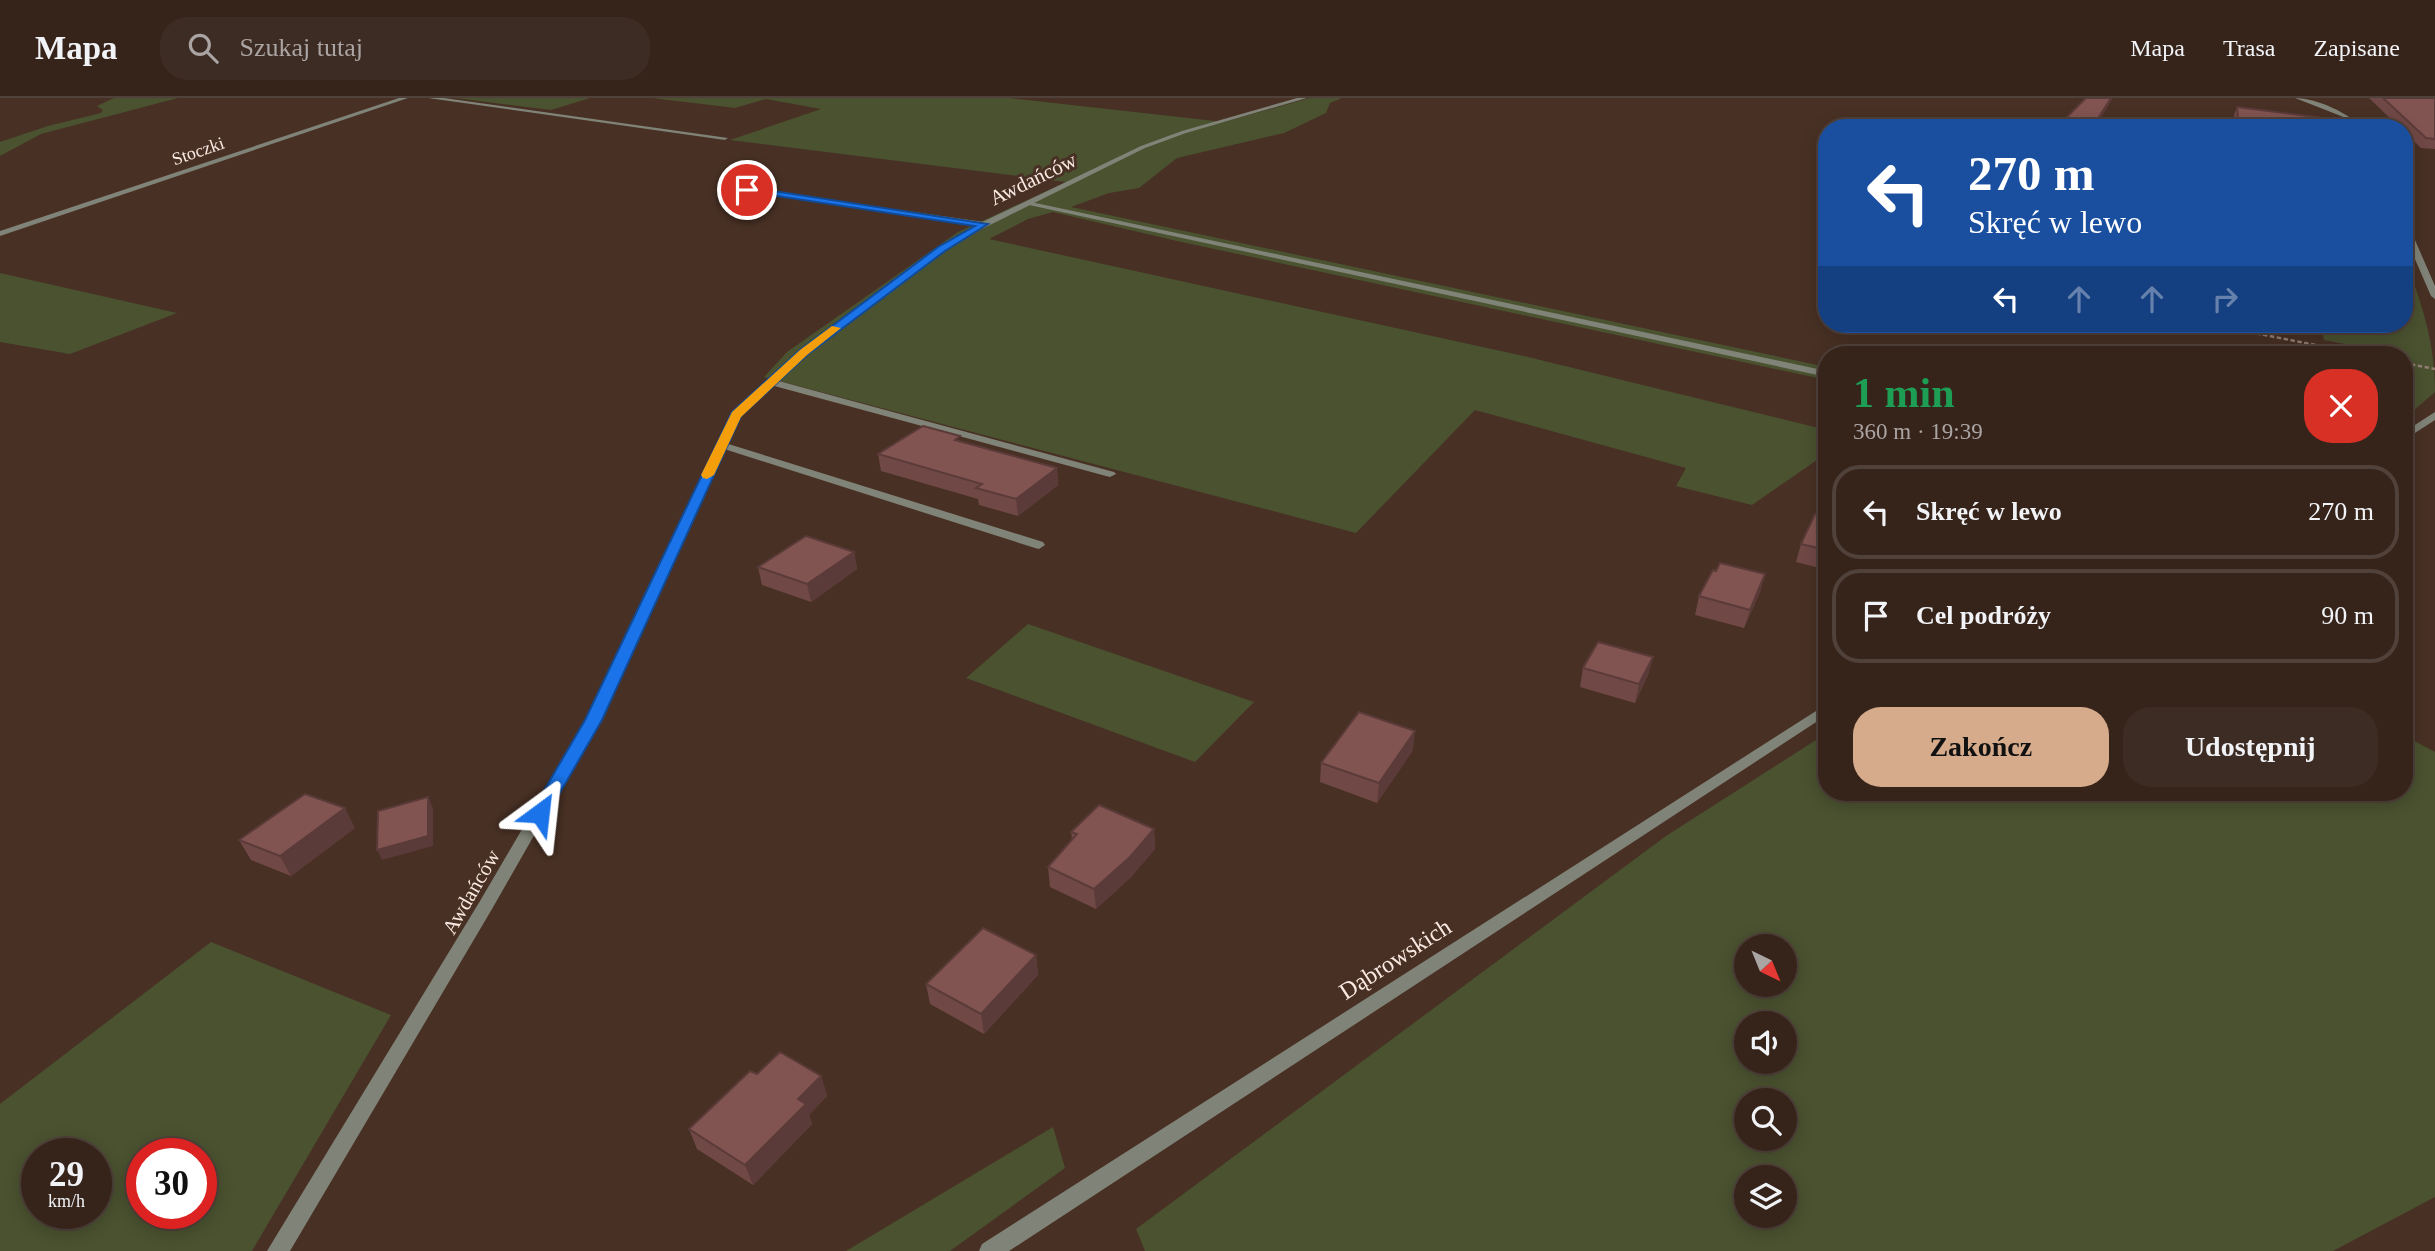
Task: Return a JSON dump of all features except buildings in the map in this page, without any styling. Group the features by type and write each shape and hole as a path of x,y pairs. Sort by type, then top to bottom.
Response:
{"street":[{"name":"Stoczki","path":"0,234 405,98"},
{"path":"431,98 725,138"},
{"name":"Awdańców","path":"278,1251 486,905 593,720 736,415 803,352 941,249 984,224 1143,148 1184,132 1304,98"},
{"path":"2298,98 2350,119"},
{"path":"747,190 984,224"},
{"path":"1029,203 1818,372"},
{"path":"2413,245 2435,296"},
{"path":"771,382 1110,474"},
{"path":"2413,431 2435,415"},
{"path":"722,446 1039,545"},
{"name":"Dąbrowskich","path":"990,1251 1818,714"}],"path":[{"path":"2254,333 2321,346"},
{"path":"2413,365 2435,369"}],"green space":[{"path":"114,98 178,98 41,134 0,156 0,142 48,126 101,113 103,110 97,106"},
{"path":"455,98 590,98 551,110"},
{"path":"652,98 1010,98 1224,122 1310,98 1342,98 1330,103 1326,113 1284,133 1177,158 1139,188 1109,193 1071,207 1818,365 1818,378 1053,212 1028,219 989,239 1528,357 1818,428 1818,459 1752,505 1676,486 1686,468 1475,410 1356,533 764,377 787,352 958,232 1066,182 730,140 821,109 766,99 735,108"},
{"path":"0,273 177,313 70,354 0,342"},
{"path":"2413,281 2433,356 2435,392 2413,411 2413,346 2356,346 2324,340 2323,334 2413,333"},
{"path":"1028,624 1254,702 1195,762 966,678"},
{"path":"1818,739 1818,801 2413,801 2413,740 2435,752 2435,1197 2333,1251 1145,1251 1136,1229 1666,836"},
{"path":"211,942 391,1015 252,1251 0,1251 0,1104"},
{"path":"1053,1127 1065,1168 950,1251 846,1251"}],"slow traffic":[{"path":"707,475 736,415 803,352 836,328"}],"route":[{"path":"540,813 593,720 736,415 803,352 941,249 984,224 747,190"}]}
